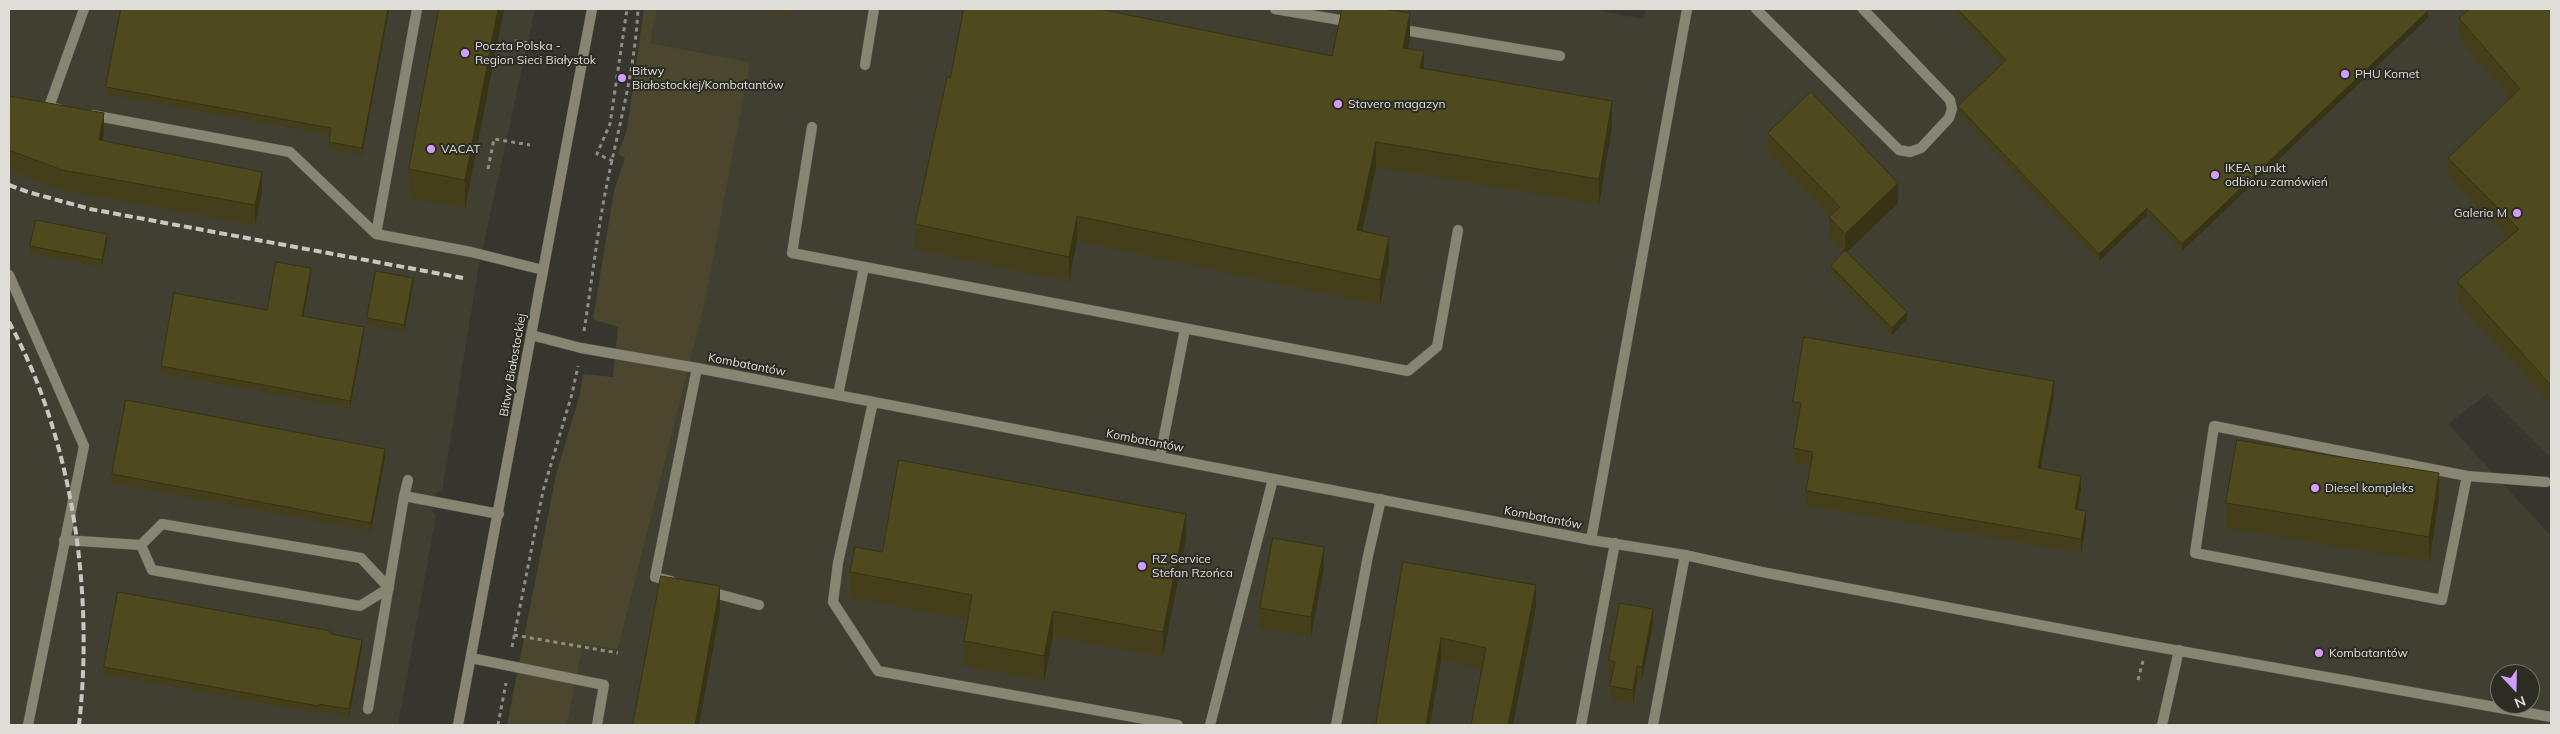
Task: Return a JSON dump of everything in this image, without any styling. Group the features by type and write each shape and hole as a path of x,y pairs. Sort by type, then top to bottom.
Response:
{"street":[{"path":"84,9 49,107 290,152 376,234 471,252 544,270"},
{"path":"376,234 417,9"},
{"name":"Bitwy Białostockiej","path":"458,725 592,9"},
{"path":"865,65 874,9"},
{"path":"1275,9 1363,24"},
{"path":"1592,540 1687,9"},
{"path":"1756,9 1899,150 1910,152 1921,148 1949,118 1952,109 1950,100 1862,9"},
{"path":"1383,27 1560,56"},
{"path":"812,127 792,253 1408,371 1437,348 1458,230"},
{"path":"838,395 864,267"},
{"path":"9,275 84,446 28,725"},
{"path":"1160,457 1185,329"},
{"name":"Kombatantów","path":"531,335 581,348 697,368 1592,540 1685,555 1762,572 2551,717"},
{"path":"679,583 655,577 697,368"},
{"path":"873,402 838,564 833,602 878,671 1178,725"},
{"path":"2467,476 2442,600 2195,553 2214,426 2467,476 2546,482"},
{"path":"1210,725 1273,479"},
{"path":"368,709 408,480"},
{"path":"404,496 499,514"},
{"path":"1336,725 1368,556 1382,499"},
{"path":"64,540 141,545 162,524 361,558 389,588"},
{"path":"1581,725 1614,543"},
{"path":"141,545 152,570 360,606 389,588"},
{"path":"1654,725 1685,555"},
{"path":"695,588 759,605"},
{"path":"2162,725 2179,650"},
{"path":"470,658 604,685 597,725"}],"path":[{"path":"612,161 597,154 610,124 627,9"},
{"path":"585,328 604,198 636,48 638,9"},
{"path":"515,41 548,46"},
{"path":"488,169 494,139 530,145"},
{"path":"498,725 543,491 572,394 578,366"},
{"path":"514,635 618,653"}],"shaded area":[{"path":"9,9 535,9 478,270 442,491 436,493 432,511 436,516 398,725 9,725"},
{"path":"644,9 657,9 650,43 750,62 705,302 618,649 583,644 567,725 507,725 556,475 580,394 583,374 613,377 618,327 593,319 614,191 625,158 618,154 627,130"},
{"path":"657,9 1592,9 1643,19 1646,9 2551,9 2551,458 2487,394 2448,424 2551,536 2551,725 567,725 583,644 618,649 705,302 749,62 650,43"}],"building":[{"path":"121,9 388,9 362,148 329,142 331,128 106,87"},
{"path":"439,9 498,9 465,180 409,169"},
{"path":"964,9 1099,9 1332,56 1342,9 1383,9 1410,13 1403,48 1424,51 1420,68 1612,101 1599,179 1376,142 1357,230 1389,237 1380,280 1077,216 1069,257 915,224 947,77 950,78"},
{"path":"1958,9 2426,9 2428,11 2182,244 2147,208 2099,254 1958,106 2006,60"},
{"name":"Galeria M","path":"2470,9 2551,9 2551,385 2457,281 2519,229 2448,158 2520,89 2459,18"},
{"path":"1811,92 1898,183 1845,234 1829,217 1840,207 1768,133"},
{"path":"9,96 104,113 99,140 262,172 255,205 62,170 9,150"},
{"path":"36,220 107,234 102,260 30,246"},
{"path":"1845,250 1907,312 1892,328 1831,266"},
{"path":"276,262 311,268 302,316 364,327 350,401 161,366 174,293 267,310"},
{"path":"376,271 413,278 404,325 367,318"},
{"path":"1804,337 2054,381 2038,468 2081,476 2075,509 2086,511 2081,539 1806,491 1813,452 1793,448 1801,403 1793,402"},
{"path":"126,400 385,449 371,523 112,474"},
{"path":"2237,440 2439,473 2429,537 2226,503"},
{"path":"899,460 1186,514 1163,632 1053,611 1044,656 964,641 972,595 850,572 855,547 882,552"},
{"path":"1273,538 1324,547 1311,617 1260,608"},
{"path":"1403,562 1536,585 1508,725 1471,725 1486,648 1441,638 1426,725 1376,725"},
{"path":"661,576 720,586 695,725 633,725"},
{"path":"118,592 331,631 331,634 362,640 349,709 318,704 318,706 104,667"},
{"path":"1620,603 1653,609 1642,667 1637,666 1633,690 1610,686 1615,662 1609,660"}],"railway":[{"path":"9,185 90,209 463,278"},
{"path":"9,322 31,367 49,416 63,466 74,518 80,570 83,623 83,675 79,725"}],"place":[{"name":"Poczta Polska - Region Sieci Białystok","path":"465,53"},
{"name":"PHU Komet","path":"2345,74"},
{"name":"Bitwy Białostockiej/Kombatantów","path":"622,78"},
{"name":"Stavero magazyn","path":"1338,104"},
{"name":"VACAT","path":"431,149"},
{"name":"IKEA punkt odbioru zamówień","path":"2215,175"},
{"name":"Galeria M","path":"2517,213"},
{"name":"Diesel kompleks","path":"2315,488"},
{"name":"RZ Service Stefan Rzońca","path":"1142,566"},
{"name":"Kombatantów","path":"2319,653"}]}
